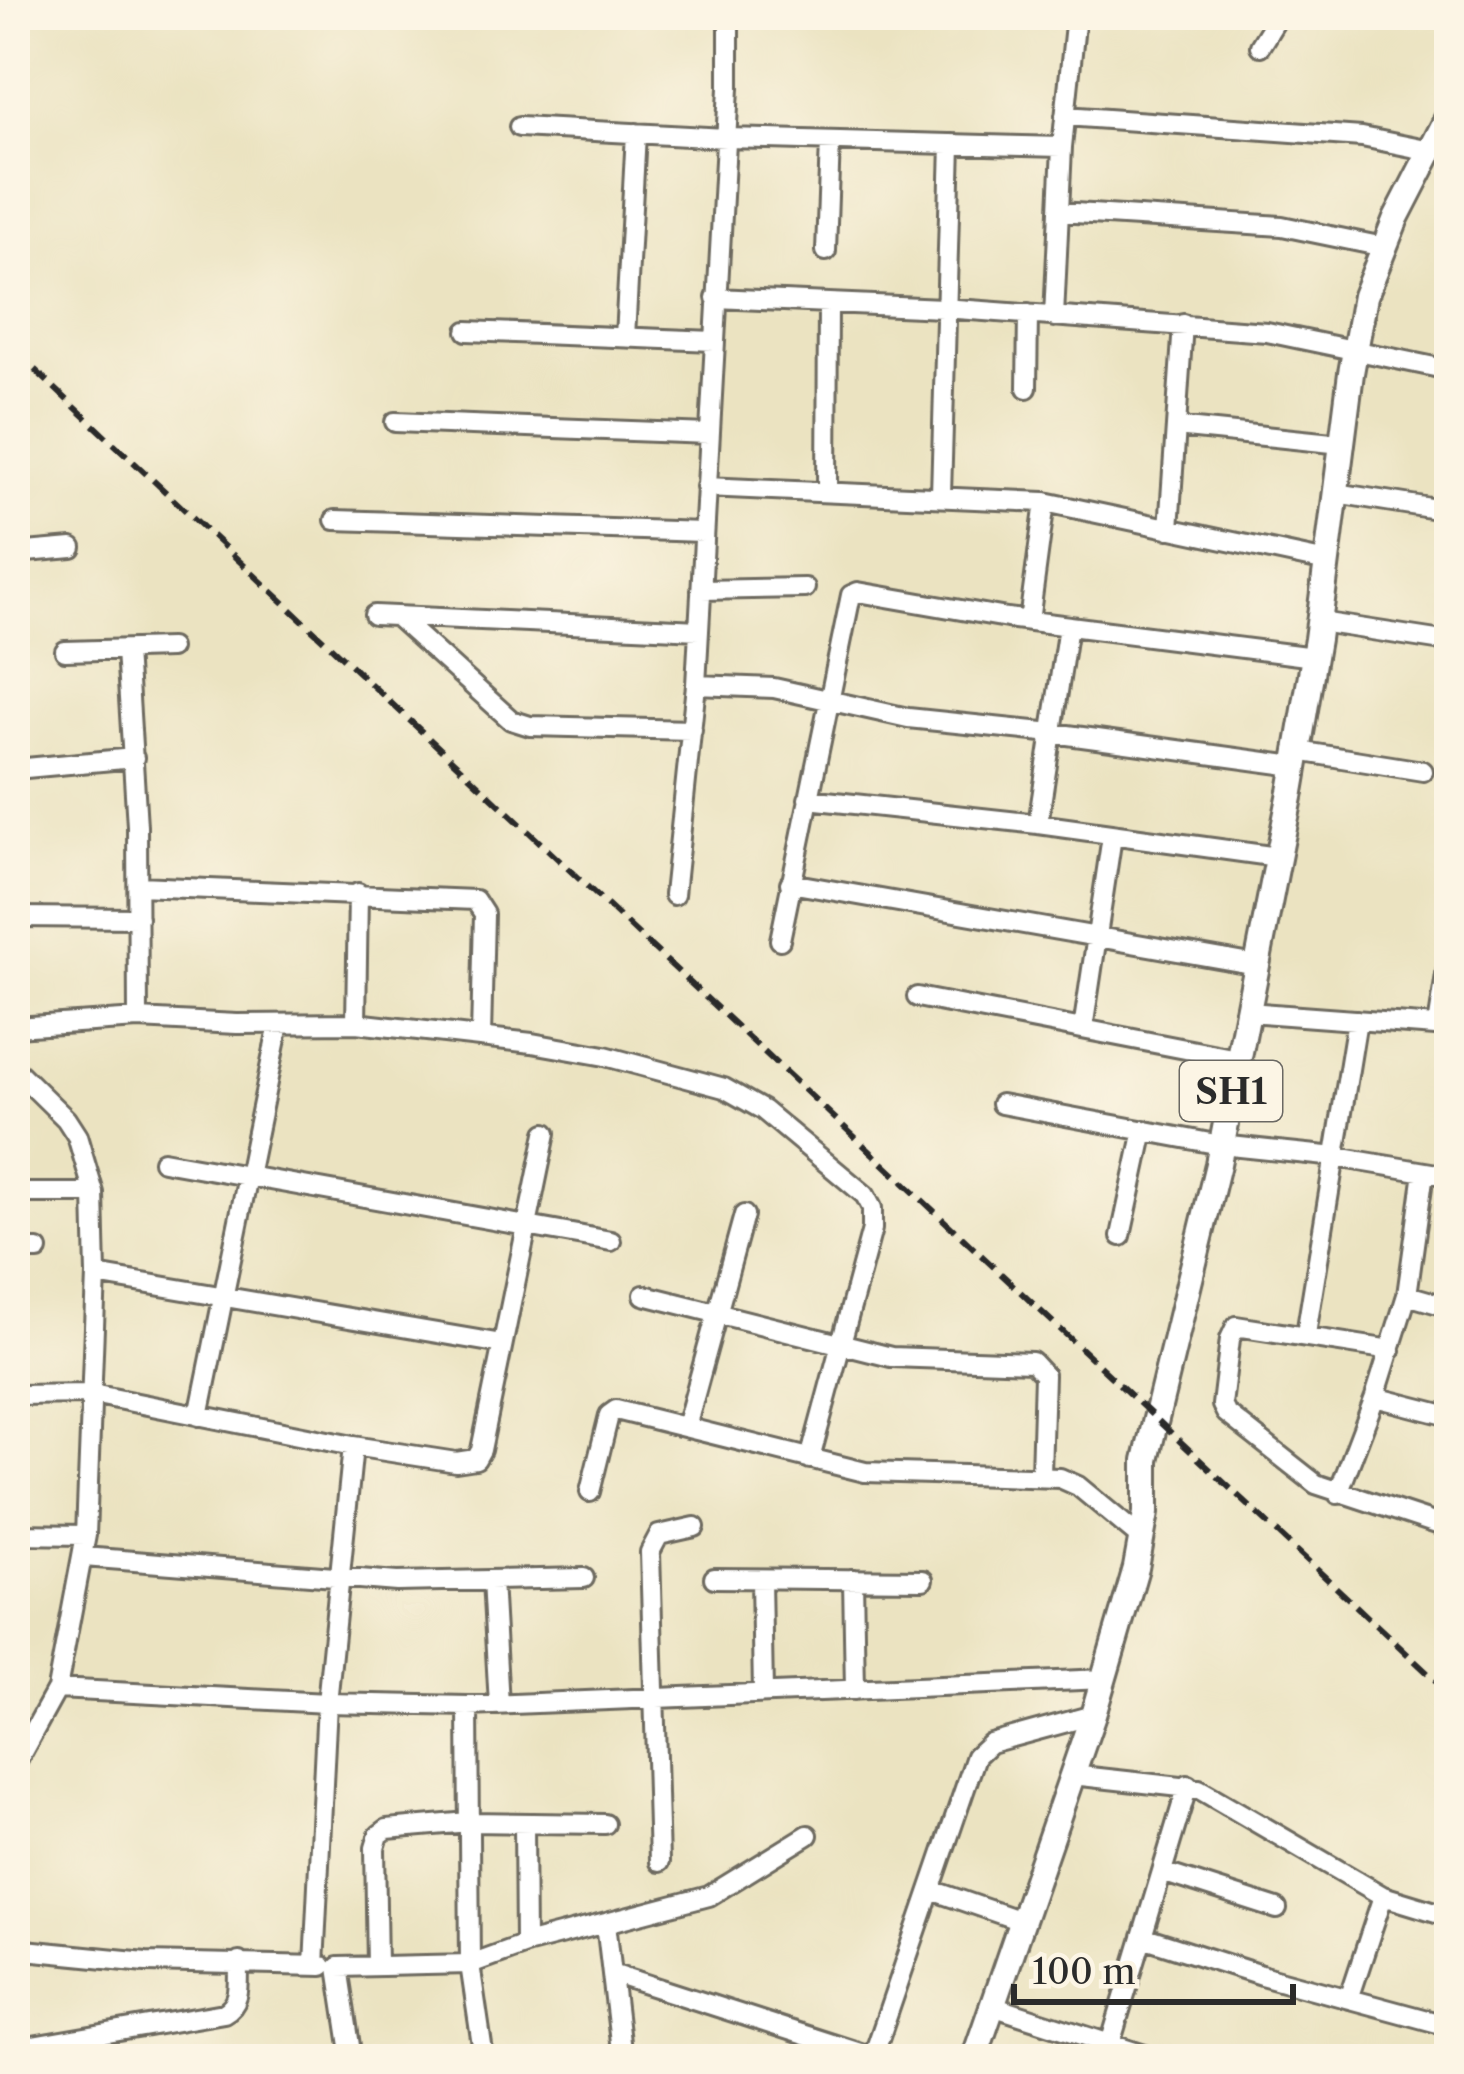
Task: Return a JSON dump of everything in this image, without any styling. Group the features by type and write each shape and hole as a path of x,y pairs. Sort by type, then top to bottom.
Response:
{"main road":[{"name":"SH1","path":"974,2059 1094,1714 1142,1539 1147,1514 1146,1460 1184,1318 1297,758 1365,296 1449,116"}],"street":[{"path":"674,895 696,685 729,15"},
{"path":"1054,316 1062,147 1076,15"},
{"path":"1260,46 1279,15"},
{"path":"1065,116 1362,137 1431,151"},
{"path":"518,128 1062,147"},
{"path":"626,338 636,134"},
{"path":"826,251 830,141"},
{"path":"941,495 951,144"},
{"path":"1059,212 1282,226 1384,247"},
{"path":"716,298 943,308 1267,332 1449,370"},
{"path":"826,491 828,303"},
{"path":"1027,388 1028,314"},
{"path":"1169,529 1183,324"},
{"path":"467,331 714,341"},
{"path":"394,422 709,434"},
{"path":"1176,428 1342,443"},
{"path":"706,487 1045,502 1328,562"},
{"path":"1336,493 1449,511"},
{"path":"1029,621 1045,502"},
{"path":"335,520 704,532"},
{"path":"15,553 72,548"},
{"path":"701,590 805,588"},
{"path":"780,940 848,603 857,592 1029,621 1315,657"},
{"path":"374,615 699,630"},
{"path":"396,616 511,720 530,726 692,730"},
{"path":"1320,622 1449,642"},
{"path":"1038,824 1068,626"},
{"path":"65,651 170,648"},
{"path":"126,650 134,758 138,1018"},
{"path":"696,685 774,688 908,718 1423,771"},
{"path":"15,769 134,758"},
{"path":"808,799 1278,857"},
{"path":"1083,1029 1112,836"},
{"path":"790,883 1257,964"},
{"path":"138,886 465,897 482,905 482,1037"},
{"path":"356,1023 358,893"},
{"path":"15,916 138,918"},
{"path":"1248,1012 1443,1026 1449,956"},
{"path":"917,998 1237,1059"},
{"path":"15,1028 138,1018 356,1023 605,1056 724,1088 764,1110 826,1158 865,1195 872,1208 872,1229 810,1459"},
{"path":"1306,1334 1357,1020"},
{"path":"199,1415 279,1024"},
{"path":"15,1069 77,1136 94,1192 96,1275 84,1557 57,1689 15,1765"},
{"path":"1001,1104 1221,1144 1449,1176"},
{"path":"1121,1236 1144,1130"},
{"path":"15,1395 92,1394 353,1446 456,1462 476,1459 482,1450 546,1133"},
{"path":"163,1161 611,1241"},
{"path":"1338,1494 1407,1295 1424,1172"},
{"path":"15,1193 94,1192"},
{"path":"686,1427 744,1215"},
{"path":"15,1250 38,1250"},
{"path":"96,1275 502,1344"},
{"path":"644,1294 891,1357 1038,1365 1044,1376 1041,1474"},
{"path":"1407,1295 1449,1307"},
{"path":"1391,1350 1236,1327 1230,1339 1222,1405 1306,1478 1338,1494 1449,1528"},
{"path":"1375,1397 1449,1416"},
{"path":"590,1492 610,1415 616,1410 865,1472 1041,1474 1078,1486 1142,1539"},
{"path":"314,1966 327,1703 353,1446"},
{"path":"659,1862 650,1552 659,1534 695,1527"},
{"path":"15,1534 86,1535"},
{"path":"84,1557 397,1582 584,1578"},
{"path":"714,1578 923,1580"},
{"path":"761,1579 763,1694"},
{"path":"492,1580 500,1705"},
{"path":"853,1580 855,1690"},
{"path":"57,1689 468,1706 1105,1679"},
{"path":"468,1706 470,1964 484,2059"},
{"path":"612,1973 876,2058 982,1748 1094,1714"},
{"path":"15,1717 39,1717"},
{"path":"1072,1774 1188,1785 1383,1896 1449,1916"},
{"path":"1110,2044 1188,1785"},
{"path":"377,1966 374,1862 379,1835 387,1829 469,1822 605,1824"},
{"path":"524,1823 525,1944"},
{"path":"15,1949 146,1962 338,1967 470,1964 525,1944 709,1896 808,1835"},
{"path":"1162,1872 1277,1909"},
{"path":"931,1890 1021,1921"},
{"path":"1349,1999 1383,1896"},
{"path":"606,1923 622,2059"},
{"path":"1142,1937 1449,2026"},
{"path":"20,2052 224,2013 238,1999 239,1962"},
{"path":"338,1967 352,2059"},
{"path":"992,2006 1157,2059"}],"railway":[{"path":"15,351 1449,1693"}]}
